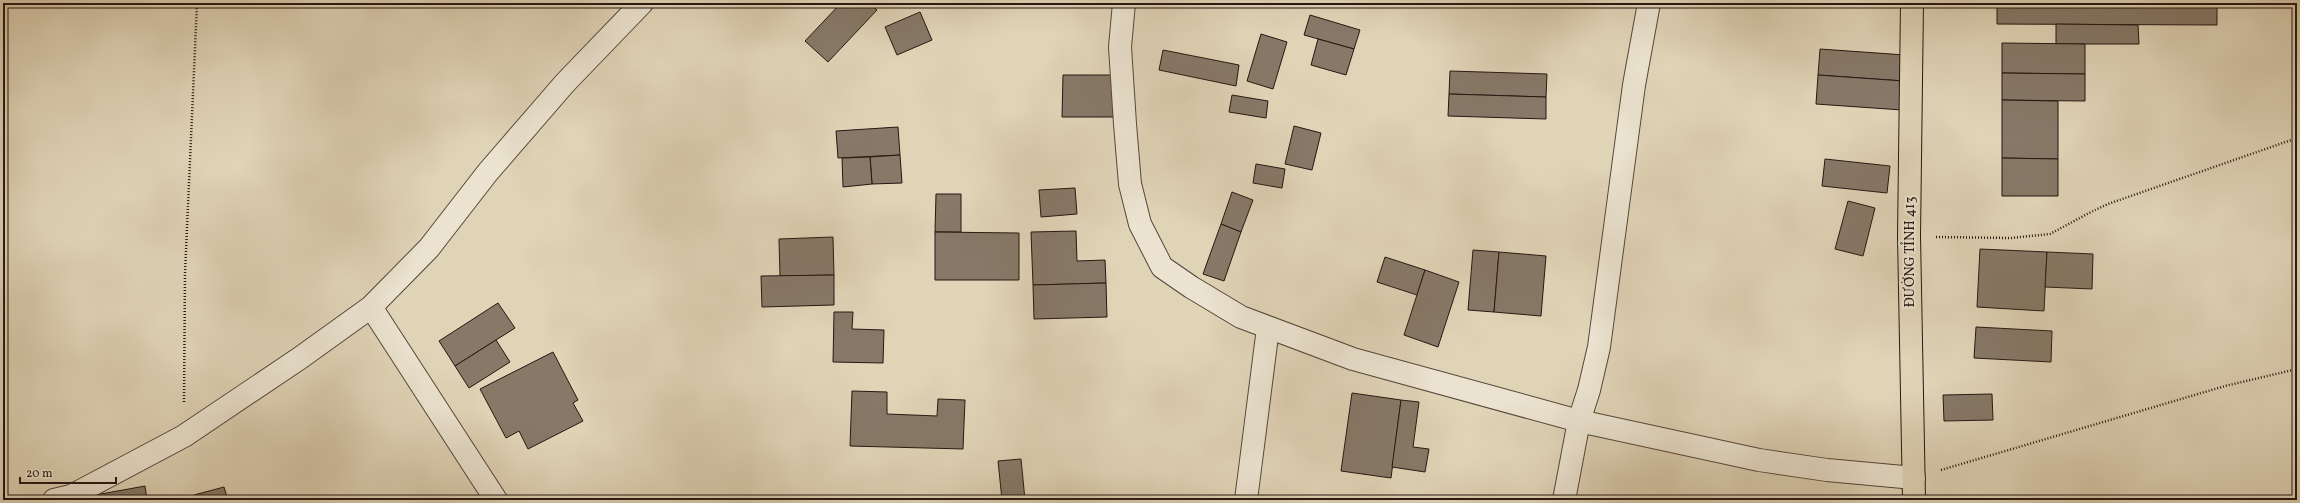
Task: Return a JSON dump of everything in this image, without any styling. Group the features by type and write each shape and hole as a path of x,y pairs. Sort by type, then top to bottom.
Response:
{"main road":[{"name":"ĐƯỜNG TỈNH 413","path":"1912,3 1910,236 1914,500"}],"street":[{"path":"66,499 184,436 300,358 371,307 429,248 488,172 565,83 642,3"},
{"path":"1124,3 1120,47 1130,184 1140,224 1162,267 1191,287 1241,317 1353,359 1579,420 1759,460 1827,470 1914,478"},
{"path":"1564,500 1579,420 1589,390 1599,347 1634,85 1649,3"},
{"path":"371,307 496,500"},
{"path":"1246,500 1268,328"}],"path":[{"path":"184,436 185,273 197,3"},
{"path":"1910,236 1955,239 2011,238 2050,234 2108,204 2297,138"},
{"path":"1914,478 2225,386 2297,369"}],"building":[{"path":"841,3 869,3 877,10 828,62 805,41"},
{"path":"1997,3 2217,3 2217,25 1997,24"},
{"path":"920,12 932,40 897,55 885,27"},
{"path":"1310,15 1360,30 1354,49 1304,35"},
{"path":"2056,24 2138,25 2139,44 2056,44"},
{"path":"1261,34 1287,42 1273,89 1247,81"},
{"path":"1318,39 1354,49 1346,75 1311,65"},
{"path":"2002,43 2085,44 2085,74 2002,73"},
{"path":"1820,49 1905,55 1904,81 1818,75"},
{"path":"1163,50 1239,65 1236,86 1159,70"},
{"path":"1450,71 1547,74 1546,97 1449,94"},
{"path":"2002,73 2085,74 2085,101 2002,100"},
{"path":"1063,75 1114,75 1114,117 1062,117"},
{"path":"1818,75 1904,81 1902,110 1816,104"},
{"path":"1449,94 1546,97 1546,119 1448,116"},
{"path":"1232,95 1268,101 1266,118 1229,112"},
{"path":"2002,100 2058,101 2058,159 2002,158"},
{"path":"1294,126 1321,133 1312,170 1285,164"},
{"path":"898,127 900,155 838,158 836,131"},
{"path":"900,155 902,183 872,184 870,157"},
{"path":"870,157 872,184 843,187 842,158"},
{"path":"2002,158 2058,159 2058,196 2002,196"},
{"path":"1825,159 1890,166 1887,193 1822,186"},
{"path":"1256,164 1285,169 1282,188 1253,183"},
{"path":"1075,188 1077,214 1041,217 1039,190"},
{"path":"1232,192 1253,200 1241,232 1221,224"},
{"path":"936,194 961,194 961,232 935,232"},
{"path":"1848,201 1875,208 1863,256 1835,249"},
{"path":"1221,224 1241,232 1224,281 1203,274"},
{"path":"1076,231 1077,261 1105,260 1106,283 1033,285 1031,232"},
{"path":"935,232 1019,233 1019,280 935,280"},
{"path":"833,237 834,275 780,276 779,239"},
{"path":"1980,249 2047,252 2044,311 1977,307"},
{"path":"1473,250 1499,252 1494,312 1468,310"},
{"path":"1499,252 1546,256 1541,316 1494,312"},
{"path":"2047,252 2093,254 2092,289 2045,287"},
{"path":"1385,257 1425,270 1417,295 1377,282"},
{"path":"1425,270 1459,282 1438,347 1404,335"},
{"path":"834,275 834,305 762,307 761,276"},
{"path":"1106,283 1107,317 1034,319 1033,285"},
{"path":"498,303 515,328 455,366 439,341"},
{"path":"834,312 853,312 852,329 884,330 883,363 833,362"},
{"path":"1976,327 2052,331 2051,362 1974,358"},
{"path":"496,340 510,362 469,388 455,366"},
{"path":"553,352 578,400 573,403 583,421 528,449 519,431 506,438 480,389"},
{"path":"852,391 887,392 887,414 937,416 938,399 965,400 963,449 850,446"},
{"path":"1352,393 1401,400 1391,478 1341,471"},
{"path":"1992,394 1993,420 1944,421 1943,395"},
{"path":"1401,400 1419,402 1413,447 1429,449 1425,472 1392,467"},
{"path":"1021,459 1025,500 1002,500 998,461"},
{"path":"145,486 147,500 91,500 90,496"},
{"path":"224,487 228,500 195,500 194,495"},
{"path":"1719,497 1748,500 1718,500"}]}
